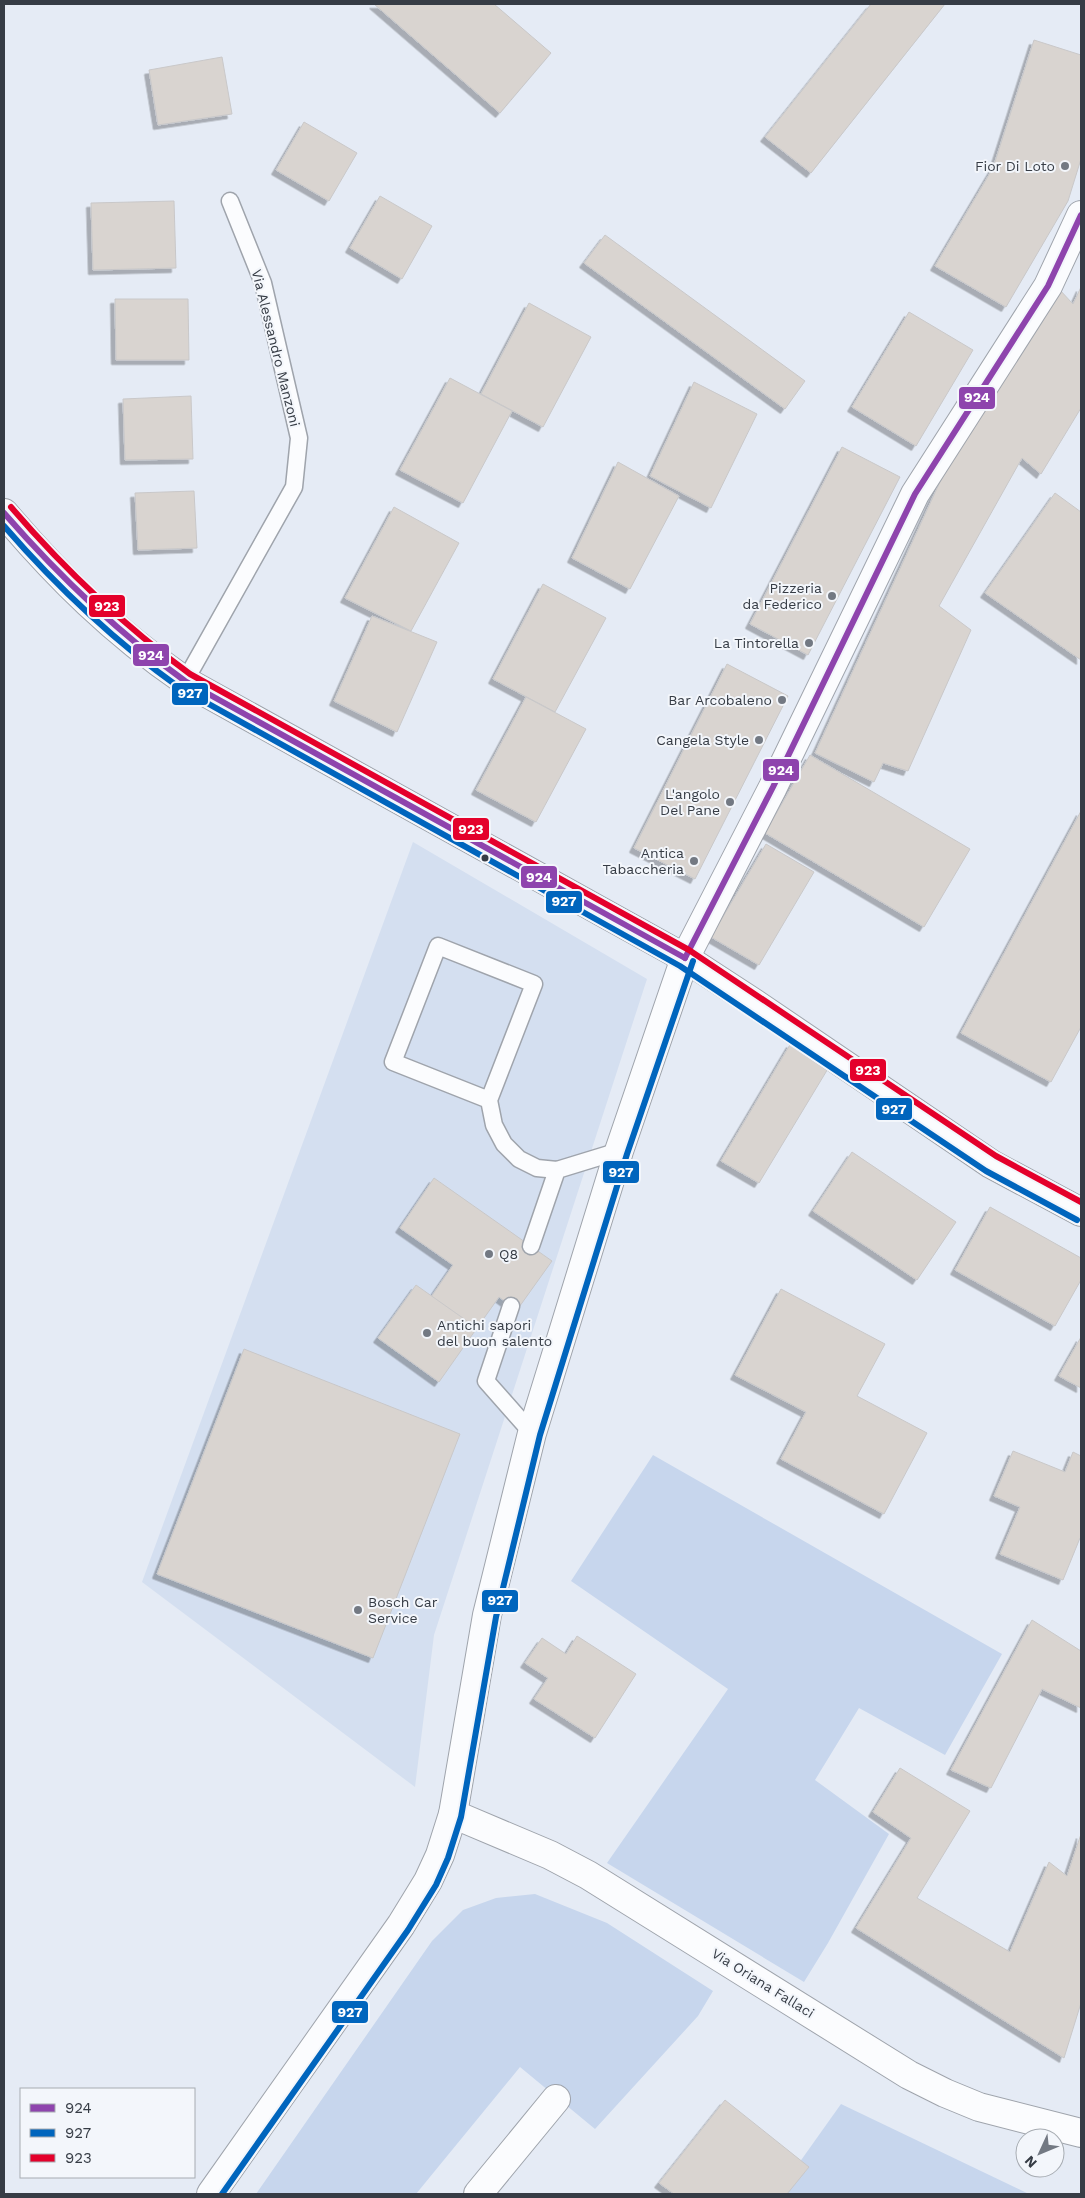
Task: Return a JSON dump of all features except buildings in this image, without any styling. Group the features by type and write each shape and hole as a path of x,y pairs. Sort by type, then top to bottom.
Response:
{"street":[{"path":"211,2194 415,1904 440,1855 453,1814 487,1615 532,1433 619,1151 685,958 773,787 915,494 1048,286 1081,215"},
{"path":"4,513 49,564 103,618 142,650 185,681 685,958 762,1008 991,1164 1079,1207"},
{"name":"Via Oriana Fallaci","path":"453,1814 550,1855 588,1874 909,2075 945,2093 980,2107 1081,2132"},
{"path":"478,2194 556,2100"}],"lane":[{"name":"Via Alessandro Manzoni","path":"185,681 294,487 299,438 263,283 230,201"},
{"path":"488,1100 392,1062 438,946 534,984 488,1100 494,1125 504,1144 520,1159 537,1168 557,1170 619,1151"},
{"path":"531,1246 557,1170"},
{"path":"511,1306 486,1382 532,1433"}],"shaded area":[{"path":"413,842 647,979 434,1635 415,1787 142,1582"},
{"path":"653,1455 1002,1654 945,1755 859,1708 815,1780 889,1834 804,1982 607,1863 728,1689 571,1581"},
{"path":"535,1894 607,1923 713,1991 698,2016 595,2129 520,2067 416,2194 256,2194 432,1941 463,1910 496,1898"},
{"path":"841,2104 1029,2194 777,2194"}],"transit line":[{"name":"924","path":"685,958 773,787 915,494 1048,286 1081,215"},
{"name":"923","path":"11,507 52,553 96,596 141,636 190,674 689,950 996,1156 1081,1202"},
{"name":"924","path":"4,513 46,559 112,623 185,681 685,958"},
{"name":"927","path":"4,526 24,549 87,612 132,651 180,688 680,966 986,1171 1077,1220"},
{"name":"927","path":"222,2194 408,1930 436,1885 448,1858 461,1817 496,1617 540,1435 627,1154 693,961"}],"place":[{"name":"Fior Di Loto","path":"1065,166"},
{"name":"Pizzeria da Federico","path":"832,596"},
{"name":"La Tintorella","path":"809,643"},
{"name":"Bar Arcobaleno","path":"782,700"},
{"name":"Cangela Style","path":"759,740"},
{"name":"L'angolo Del Pane","path":"730,802"},
{"name":"Antica Tabaccheria","path":"694,861"},
{"name":"Q8","path":"489,1254"},
{"name":"Antichi sapori del buon salento","path":"427,1333"},
{"name":"Bosch Car Service","path":"358,1610"}]}
